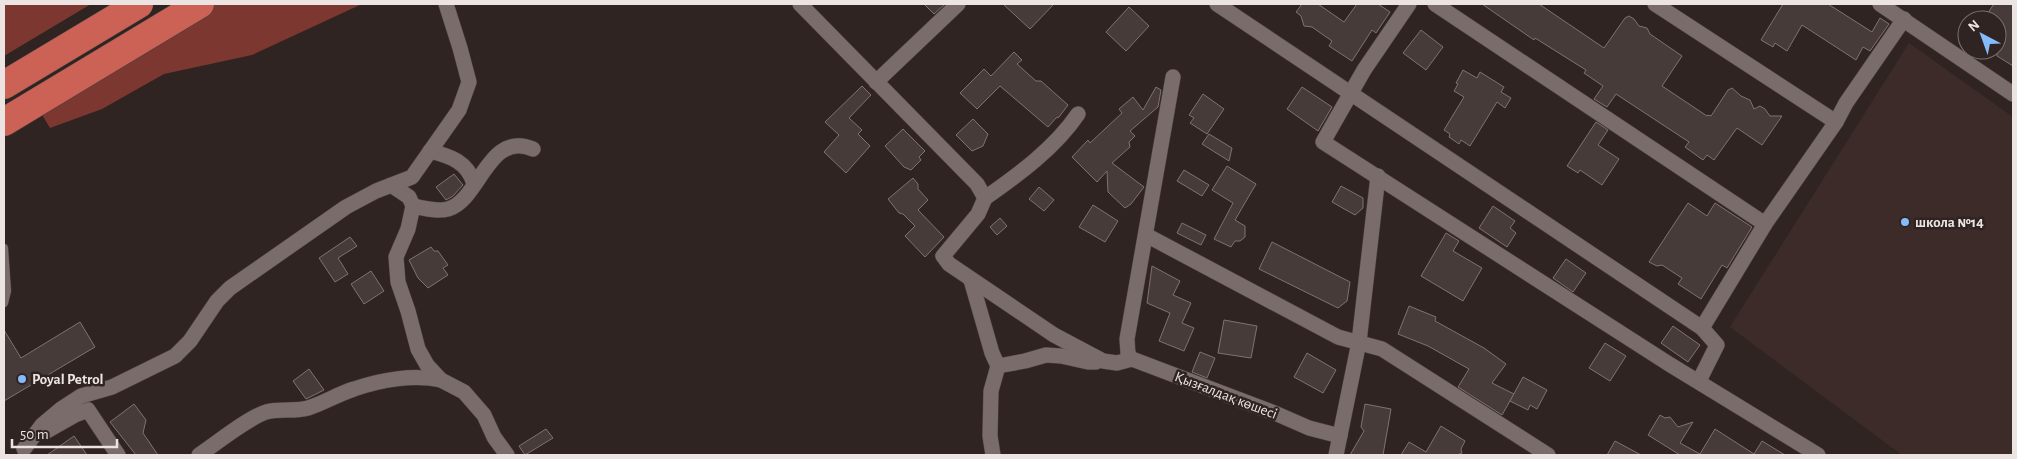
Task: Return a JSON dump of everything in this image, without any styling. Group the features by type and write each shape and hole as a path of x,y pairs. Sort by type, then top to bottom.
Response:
{"highway":[{"path":"4,85 139,4"},
{"path":"4,122 200,4"}],"street":[{"path":"20,452 42,425 61,409 82,396 112,387 175,356 190,341 217,301 230,288 346,206 412,177 459,110 469,82 446,4"},
{"path":"800,4 978,184 985,198"},
{"path":"876,82 958,4"},
{"path":"1217,4 1702,328 1717,345 1700,381"},
{"path":"1409,4 1350,94 1323,142 1653,353 1818,455"},
{"path":"1435,4 1764,224"},
{"path":"1655,4 1836,122"},
{"path":"1886,5 2013,94"},
{"path":"1702,328 1764,224 1836,122 1846,103 1904,19"},
{"path":"998,366 1046,355 1088,362 1117,363 1132,358 1128,354 1127,340 1173,77"},
{"path":"1078,114 1066,131 1007,183 985,198 978,214 943,256 949,264 971,280 1054,335 1103,362"},
{"path":"414,206 430,209 448,209 461,202 500,152 511,147 523,145 533,149"},
{"path":"430,151 446,154 461,162 471,173 474,184"},
{"path":"1336,455 1359,342 1378,176"},
{"path":"391,185 409,197 414,206 408,229 396,257 398,282 418,350 427,365 440,380"},
{"path":"1146,235 1338,337 1382,350 1548,455"},
{"path":"971,280 992,353 998,366 991,391 990,436 993,455"},
{"name":"Қызғалдақ көшесі","path":"1132,358 1309,428 1340,436"},
{"path":"199,455 266,412 298,411 354,389 392,380 425,377 440,380 464,392 484,415 494,436 508,455"},
{"path":"20,452 50,429 88,410 118,455"},
{"path":"494,436 498,455"}],"lane":[{"path":"4,248 7,291 4,303"}],"shaded area":[{"path":"4,4 91,4 4,56"},
{"path":"212,4 362,4 252,55 164,74 102,109 50,128 38,108"},
{"name":"школа №14","path":"1909,43 2013,117 2013,455 1902,455 1730,327"}],"building":[{"path":"924,4 945,4 934,14"},
{"path":"1003,4 1054,4 1030,29"},
{"path":"1302,4 1318,4 1344,22 1357,4 1378,4 1390,12 1376,33 1372,30 1352,61 1329,46 1332,41 1312,27 1304,26 1301,16 1296,12"},
{"path":"1482,4 1539,4 1604,48 1625,18 1629,16 1639,26 1647,28 1650,34 1682,56 1662,86 1707,116 1711,116 1728,90 1732,88 1741,96 1750,100 1754,109 1760,106 1770,116 1782,116 1762,145 1737,128 1714,160 1707,155 1703,160 1685,147 1689,142 1616,94 1607,107 1594,99 1603,86 1584,73 1586,70 1535,38 1534,40"},
{"path":"1783,4 1828,4 1872,32 1880,18 1889,24 1870,51 1863,47 1856,60 1802,25 1787,51 1775,43 1773,47 1761,40"},
{"path":"1994,4 2013,4 2013,66 2003,60 2007,60 2007,10 1990,10"},
{"path":"1129,7 1149,26 1126,51 1106,32"},
{"path":"1421,30 1443,47 1426,70 1403,53"},
{"path":"1014,52 1022,60 1017,64 1036,81 1041,81 1068,105 1048,127 1000,86 977,109 960,93 984,69 991,76"},
{"path":"1463,70 1477,78 1480,72 1504,87 1501,92 1511,98 1505,108 1497,102 1470,146 1461,140 1459,144 1449,137 1450,134 1444,130 1464,97 1454,91"},
{"path":"862,86 871,95 849,118 862,130 858,134 870,146 846,173 824,152 839,135 825,122"},
{"path":"1156,87 1161,90 1158,107 1130,131 1135,136 1129,142 1130,147 1112,163 1144,187 1131,204 1125,208 1108,192 1107,171 1097,182 1072,157 1088,140 1090,143 1122,113 1119,109 1133,97 1143,110"},
{"path":"1302,87 1332,107 1318,131 1287,109"},
{"path":"1203,94 1224,109 1207,134 1190,123 1194,118 1189,115"},
{"path":"973,119 988,134 983,146 972,151 956,135"},
{"path":"1596,122 1608,130 1598,145 1619,159 1602,185 1580,170 1578,173 1567,166"},
{"path":"903,129 925,151 919,157 921,160 911,170 904,167 885,146"},
{"path":"1209,134 1232,148 1229,161 1202,144"},
{"path":"1227,166 1256,184 1235,220 1245,226 1245,237 1240,241 1235,241 1231,247 1214,239 1233,203 1212,190"},
{"path":"1184,170 1209,185 1202,196 1177,181"},
{"path":"454,174 463,185 453,196 446,200 436,187"},
{"path":"913,178 918,184 918,189 928,200 918,210 944,237 925,257 905,236 915,226 903,214 899,213 888,199"},
{"path":"1341,186 1363,198 1363,208 1355,215 1332,202"},
{"path":"1039,187 1054,200 1044,211 1029,199"},
{"path":"1688,203 1707,216 1715,203 1752,227 1727,268 1722,265 1701,299 1678,284 1682,278 1662,265 1657,266 1649,262"},
{"path":"1093,205 1118,221 1105,242 1079,227"},
{"path":"1493,206 1515,221 1510,228 1516,233 1507,247 1479,228"},
{"path":"1000,218 1007,226 997,235 990,227"},
{"path":"1182,223 1206,235 1201,245 1177,233"},
{"path":"1446,233 1459,241 1453,251 1482,268 1463,301 1421,276"},
{"path":"350,237 357,246 338,258 348,274 335,282 319,258"},
{"path":"1272,242 1350,282 1347,301 1338,308 1259,269"},
{"path":"431,247 434,251 438,251 448,265 443,268 448,275 428,288 418,278 409,260"},
{"path":"1566,259 1586,273 1573,292 1553,278"},
{"path":"1152,266 1180,281 1173,295 1191,303 1182,323 1194,328 1184,351 1159,341 1170,313 1147,303"},
{"path":"371,271 384,291 364,304 351,284"},
{"path":"1409,306 1436,317 1435,321 1484,348 1506,364 1492,383 1514,394 1502,415 1458,387 1469,369 1428,346 1398,334"},
{"path":"1224,320 1257,326 1251,358 1218,353"},
{"name":"Poyal Petrol","path":"80,322 95,347 4,401 4,330 21,358"},
{"path":"1673,326 1700,345 1688,362 1661,343"},
{"path":"1605,343 1626,356 1610,381 1589,368"},
{"path":"1200,352 1215,358 1207,378 1192,372"},
{"path":"1307,353 1336,370 1323,393 1294,377"},
{"path":"309,369 324,390 306,399 293,381"},
{"path":"1523,377 1547,390 1537,409 1530,405 1528,410 1510,401"},
{"path":"134,404 146,420 143,433 158,455 136,455 110,422"},
{"path":"1365,404 1391,409 1383,455 1350,455 1364,431 1361,427"},
{"path":"1660,415 1665,418 1670,417 1678,427 1693,422 1680,443 1700,454 1715,429 1754,454 1762,441 1785,455 1680,455 1648,435"},
{"path":"1441,426 1465,441 1461,449 1462,453 1457,455 1401,455 1409,442 1426,452"},
{"path":"546,429 553,438 525,455 519,446"},
{"path":"74,436 87,455 47,455"},
{"path":"1615,441 1641,455 1607,455"}],"place":[{"name":"школа №14","path":"1905,222"},
{"name":"Poyal Petrol","path":"22,379"}]}
